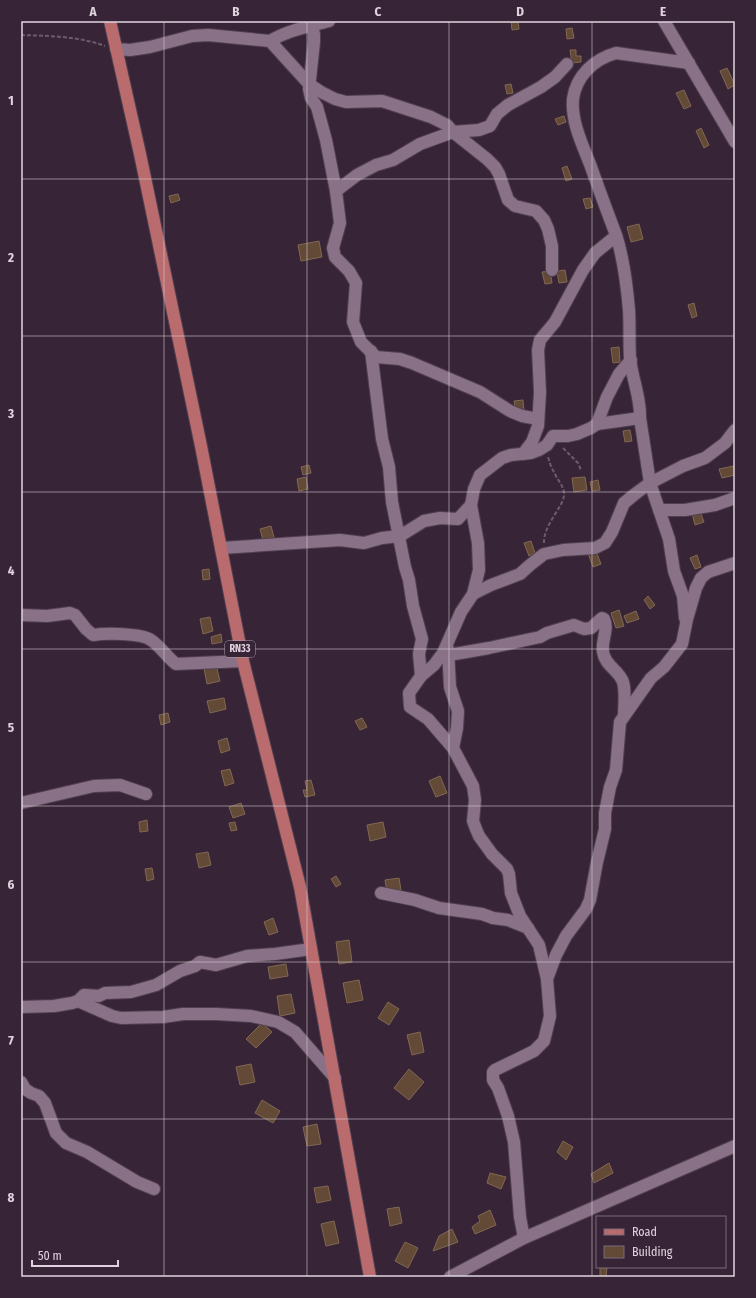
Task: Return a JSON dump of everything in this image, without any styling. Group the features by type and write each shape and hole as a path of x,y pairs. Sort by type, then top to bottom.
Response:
{"main road":[{"name":"RN33","path":"110,21 140,154 201,446 243,662 300,887 370,1277"}],"street":[{"path":"116,49 130,50 150,47 192,36 215,36 270,42 281,35 311,23 329,21"},
{"path":"664,21 732,130 735,142"},
{"path":"311,23 314,34 309,84 311,98 317,107 326,140 336,191 340,223 333,248 335,257 349,272 356,283 353,322 361,342 376,356 400,359 437,373 480,392 510,411 522,416 538,419"},
{"path":"270,42 309,84 321,92 346,102 382,101 431,117 447,125 495,167 508,200 515,206 536,211 544,220 552,246 552,270"},
{"path":"686,629 683,596 674,571 669,539 650,483 638,395 630,360 627,292 616,236 580,138 573,111 575,90 583,73 608,55 616,53 689,63"},
{"path":"336,191 357,175 376,165 393,160 420,144 454,132 479,130 490,126 497,114 508,105 541,88 555,77 567,64"},
{"path":"523,454 532,442 538,426 540,392 538,350 540,340 555,322 583,270 595,253 616,236"},
{"path":"370,352 382,439 389,467 392,502 409,580 410,594 422,639 419,654 421,676"},
{"path":"598,424 607,397 619,374 630,360"},
{"path":"453,748 457,728 458,712 450,687 448,650 461,612 473,594 479,570 478,543 471,505 474,489 480,475 502,458 511,455 531,453 547,445 553,436 577,434 598,424 640,418"},
{"path":"473,594 491,585 520,574 530,564 544,554 563,550 595,548 605,543 612,532 624,504 650,483 683,466 705,458 725,443 735,430"},
{"path":"659,510 685,510 715,505 735,498"},
{"path":"221,548 340,540 364,543 382,538 400,536 424,521 440,518 458,519 471,505"},
{"path":"547,979 556,955 566,936 586,909 590,900 596,862 605,829 605,813 610,787 616,770 620,722 651,678 664,667 682,644 687,619 696,588 701,578 708,572 735,563"},
{"path":"21,615 47,616 70,614 75,615 93,635 122,634 146,637 152,640 169,659 176,664 243,662"},
{"path":"524,1238 520,1218 514,1142 508,1116 498,1088 493,1080 493,1072 534,1051 544,1041 550,1016 547,979 539,945 520,916 511,893 507,869 492,854 479,836 476,829 473,821 475,800 473,786 453,748 428,719 410,707 409,693 421,676 434,665 443,653 448,650 489,648 540,637 547,633 574,625 584,629 591,628 602,618 606,624 602,651 606,662 623,682 624,716"},
{"path":"21,803 94,786 120,785 146,794"},
{"path":"381,893 415,900 439,908 482,914 493,918 508,920 528,928"},
{"path":"21,1007 54,1006 78,1001 84,995 98,996 105,993 131,992 156,985 180,971 195,966 200,962 216,965 247,956 311,949"},
{"path":"78,1001 112,1016 121,1018 163,1017 183,1014 216,1014 251,1016 278,1022 295,1032 335,1078"},
{"path":"21,1082 25,1089 40,1096 45,1103 56,1133 66,1143 86,1152 137,1182 154,1189"},
{"path":"455,1276 524,1238 735,1146"}],"path":[{"path":"21,35 66,37 92,41 116,49"},
{"path":"544,554 544,538 551,520 562,503 565,495 561,484 554,474 548,458 547,445"}],"building":[{"path":"511,21 518,21 519,29 512,30"},
{"path":"572,28 574,38 567,39 566,29"},
{"path":"570,50 576,50 576,56 581,56 581,62 572,63"},
{"path":"727,68 735,85 728,89 720,71"},
{"path":"511,84 513,93 507,94 505,85"},
{"path":"684,90 691,106 684,109 676,93"},
{"path":"564,116 566,122 558,125 555,119"},
{"path":"701,128 709,145 704,148 696,131"},
{"path":"567,166 572,179 566,181 562,168"},
{"path":"178,194 180,200 171,203 169,196"},
{"path":"590,198 593,207 586,209 583,199"},
{"path":"639,224 643,239 631,242 627,227"},
{"path":"319,241 322,257 301,261 298,245"},
{"path":"565,270 567,282 559,283 557,271"},
{"path":"550,271 552,283 545,284 542,272"},
{"path":"694,303 697,316 692,318 688,305"},
{"path":"619,347 620,362 613,363 611,348"},
{"path":"523,400 524,411 516,412 514,401"},
{"path":"630,430 632,441 625,442 623,431"},
{"path":"309,465 311,473 303,475 301,467"},
{"path":"734,466 735,475 722,478 719,469"},
{"path":"306,477 308,489 299,491 297,479"},
{"path":"585,477 587,490 574,492 572,478"},
{"path":"598,480 600,490 592,491 590,482"},
{"path":"700,511 704,522 695,525 692,513"},
{"path":"271,526 275,541 264,544 260,529"},
{"path":"531,541 535,553 529,556 524,543"},
{"path":"596,551 601,564 593,567 588,553"},
{"path":"697,555 701,567 695,569 690,558"},
{"path":"209,569 210,579 203,580 202,570"},
{"path":"648,596 655,605 650,609 644,600"},
{"path":"619,610 624,626 616,628 611,613"},
{"path":"636,611 639,619 627,623 624,616"},
{"path":"210,617 213,631 203,634 200,619"},
{"path":"221,634 222,642 212,644 211,637"},
{"path":"216,665 220,681 207,684 204,668"},
{"path":"224,698 226,709 210,713 207,701"},
{"path":"168,713 170,722 161,725 159,715"},
{"path":"362,718 367,727 360,730 355,721"},
{"path":"227,738 230,750 221,753 218,741"},
{"path":"230,769 234,783 225,786 221,771"},
{"path":"440,776 447,793 436,797 429,781"},
{"path":"311,780 315,795 305,797 303,790 307,790 305,781"},
{"path":"241,803 245,814 233,818 229,807"},
{"path":"147,820 148,831 140,832 139,822"},
{"path":"235,822 237,830 231,831 229,823"},
{"path":"383,822 386,837 370,841 367,825"},
{"path":"208,852 211,865 199,868 196,854"},
{"path":"152,868 154,879 147,881 145,869"},
{"path":"336,876 341,884 336,887 331,879"},
{"path":"399,878 401,890 387,892 385,880"},
{"path":"273,918 278,932 269,935 264,922"},
{"path":"349,940 352,962 339,964 336,942"},
{"path":"286,964 288,976 270,979 268,967"},
{"path":"359,980 363,1000 347,1003 343,983"},
{"path":"291,994 295,1013 280,1016 277,996"},
{"path":"388,1002 399,1009 389,1025 378,1018"},
{"path":"262,1023 272,1032 256,1048 246,1039"},
{"path":"420,1032 424,1052 412,1055 407,1035"},
{"path":"251,1064 255,1082 240,1085 236,1067"},
{"path":"409,1069 424,1082 409,1100 394,1088"},
{"path":"262,1100 280,1111 273,1123 255,1113"},
{"path":"317,1124 321,1144 307,1146 303,1127"},
{"path":"563,1141 573,1147 566,1160 557,1152"},
{"path":"609,1163 613,1173 594,1183 591,1174"},
{"path":"490,1173 506,1177 501,1189 487,1183"},
{"path":"328,1186 331,1200 317,1203 314,1188"},
{"path":"399,1207 402,1223 390,1226 387,1209"},
{"path":"490,1210 496,1225 475,1234 472,1227 480,1221 478,1216"},
{"path":"334,1221 339,1243 326,1246 321,1224"},
{"path":"452,1229 458,1242 433,1251 439,1236"},
{"path":"405,1242 418,1248 408,1268 395,1261"},
{"path":"600,1268 607,1268 606,1277 600,1277"}]}
